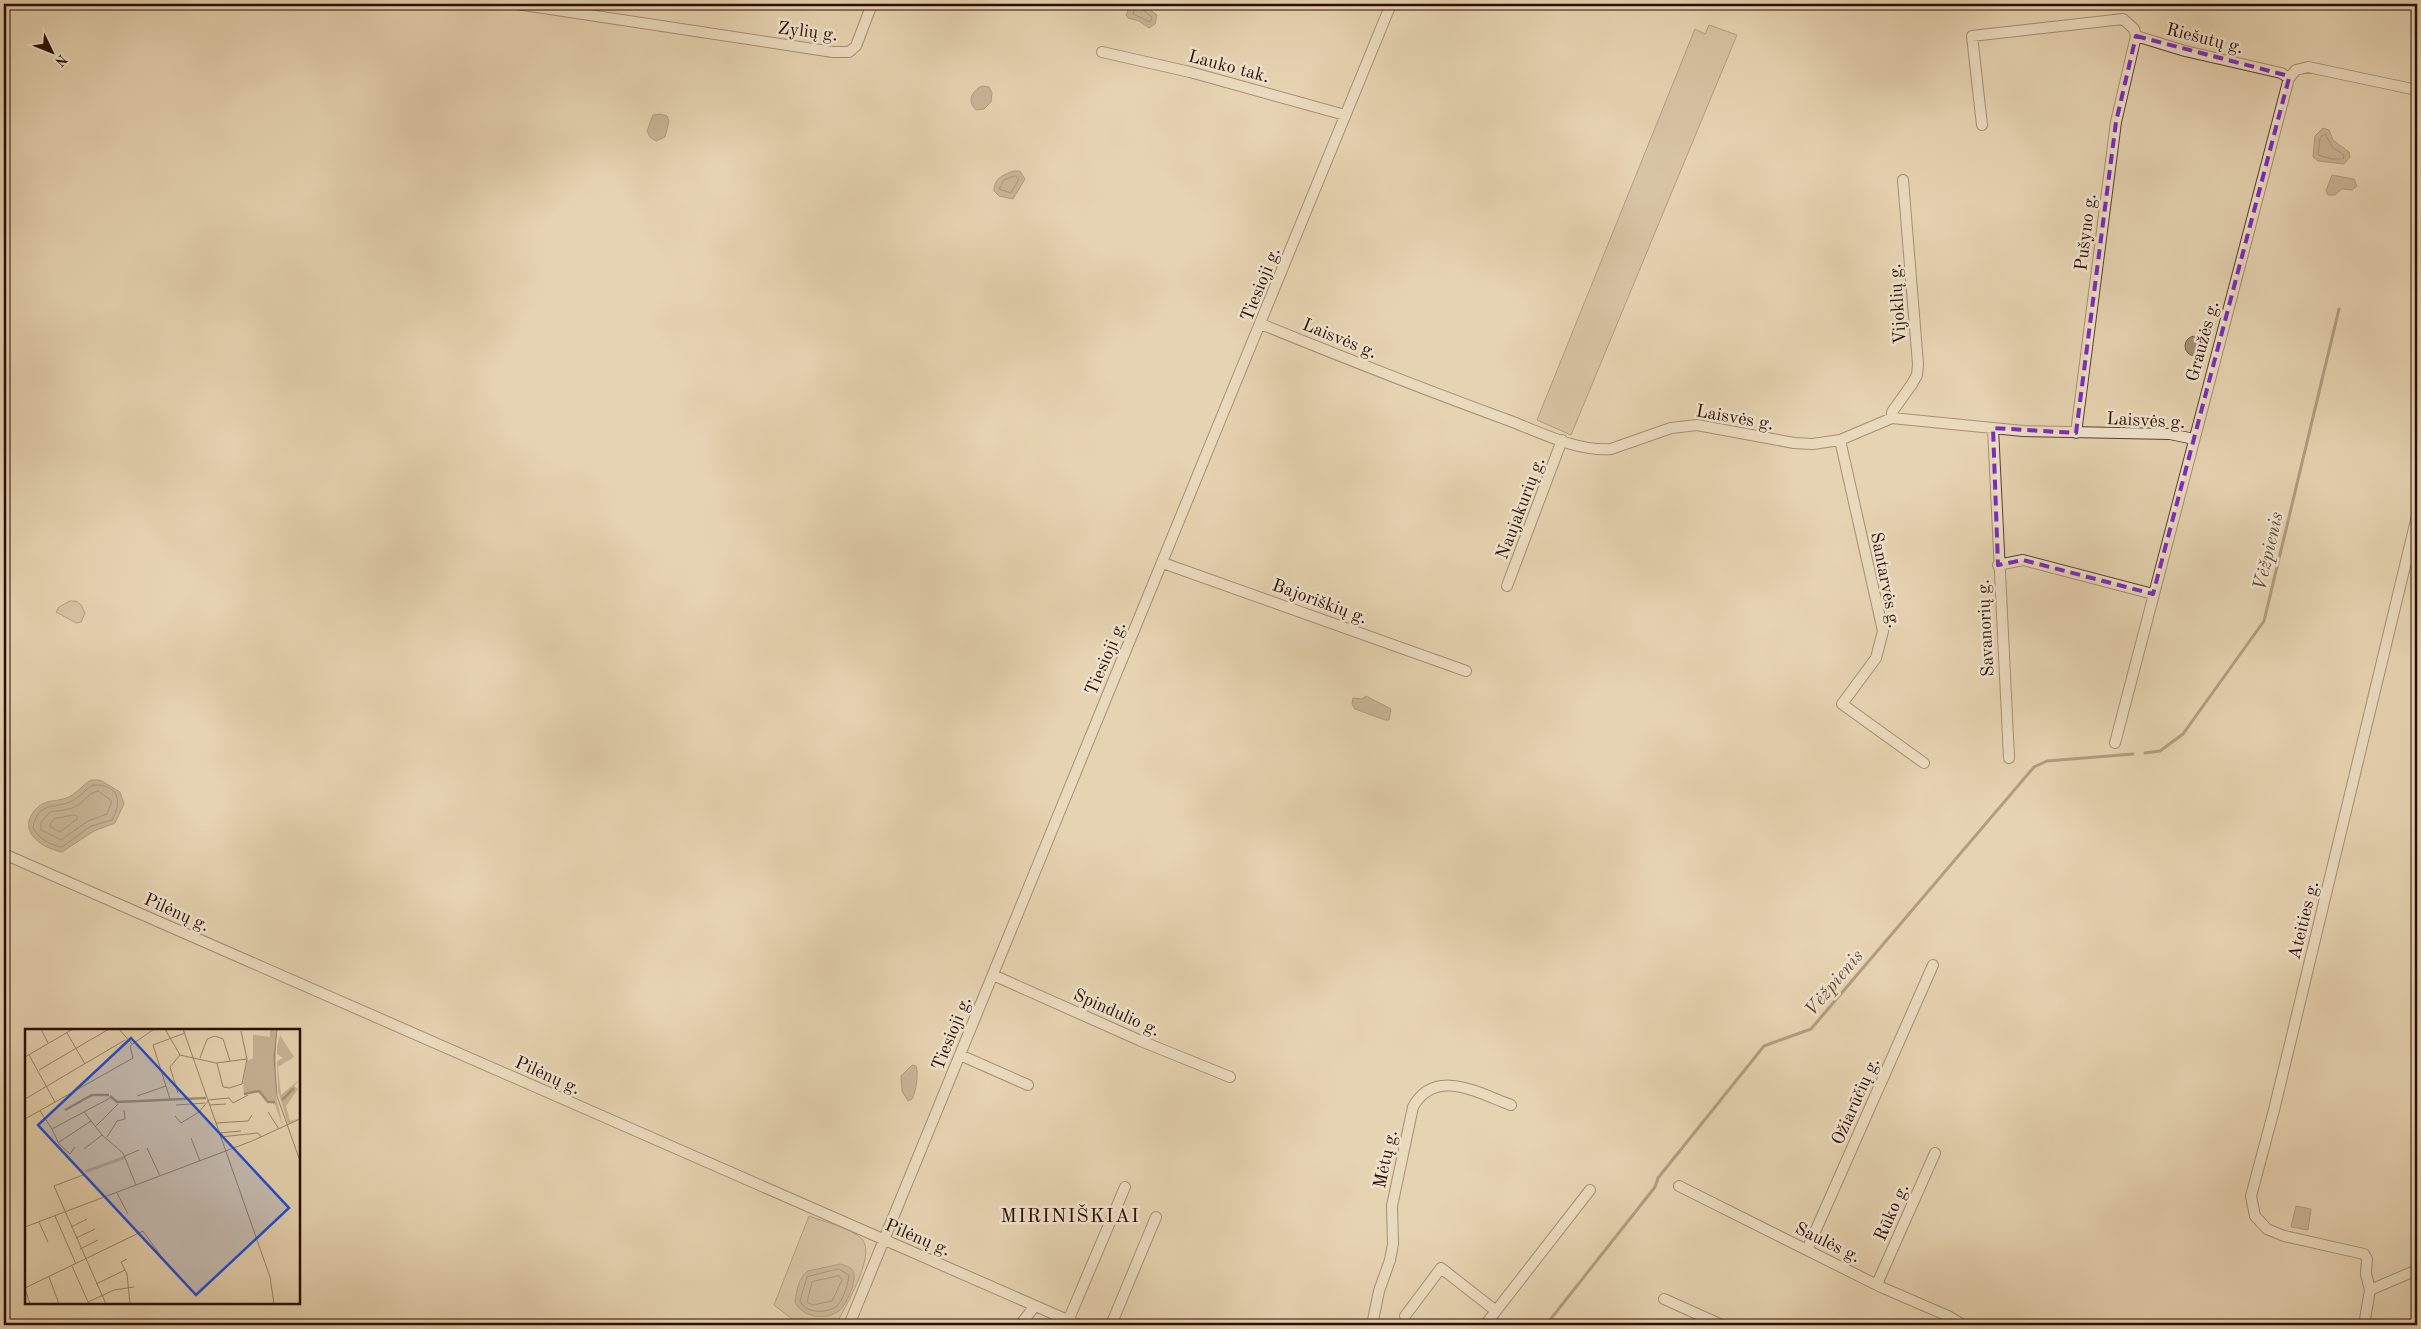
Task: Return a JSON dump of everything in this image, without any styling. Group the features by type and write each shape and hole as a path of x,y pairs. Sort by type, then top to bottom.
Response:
{"street":[{"name":"Zylių g.","path":"517,4 833,52 849,52 856,46 872,4"},
{"name":"Tiesioji g.","path":"849,1325 1391,4"},
{"name":"Riešutų g.","path":"1982,125 1972,36 2122,20 2134,29 2136,36 2185,51 2281,73 2288,78"},
{"name":"Pušyno g.","path":"2076,433 2116,122 2136,36"},
{"name":"Lauko tak.","path":"1102,52 1190,72 1345,115"},
{"path":"2288,78 2296,70 2308,67 2417,90"},
{"name":"Graužės g.","path":"2115,743 2288,78"},
{"name":"Vijoklių g.","path":"1892,418 1892,412 1917,375 1918,364 1903,180"},
{"name":"Laisvės g.","path":"1261,324 1426,390 1587,448 1611,449 1684,425 1697,425 1794,443 1813,444 1840,440 1892,418 1993,428 2076,433 2170,434 2194,439"},
{"path":"1993,428 1998,565"},
{"name":"Naujakurių g.","path":"1507,586 1562,440"},
{"name":"Santarvės g.","path":"1840,440 1883,632 1876,658 1842,704 1924,763"},
{"name":"Ateities g.","path":"2370,1290 2366,1274 2367,1259 2364,1254 2284,1236 2267,1228 2255,1216 2250,1196 2276,1100 2417,516"},
{"name":"Savanorių g.","path":"2009,758 1998,565 2023,560 2153,594"},
{"name":"Bajoriškių g.","path":"1162,563 1466,671"},
{"name":"Pilėnų g.","path":"4,854 1073,1324"},
{"name":"Ožiarūčių g.","path":"1807,1250 1933,965"},
{"name":"Spindulio g.","path":"993,975 1142,1041 1230,1076"},
{"path":"960,1055 1028,1085"},
{"name":"Mėtų g.","path":"1372,1325 1378,1292 1390,1260 1393,1244 1392,1206 1413,1107 1426,1090 1444,1085 1466,1088 1511,1105"},
{"name":"Rūko g.","path":"1877,1284 1936,1153"},
{"name":"Saulės g.","path":"1679,1186 1963,1325"},
{"path":"1073,1324 1125,1187"},
{"path":"1485,1325 1590,1190"},
{"path":"1111,1325 1156,1217"},
{"path":"1405,1316 1441,1268 1496,1311"},
{"path":"2364,1325 2370,1290 2417,1270"},
{"path":"1664,1299 1722,1325"},
{"path":"1020,1325 1035,1306"}],"highlighted area":[{"path":"2136,36 2285,75 2289,78 2153,594 2023,560 1998,565 1993,428 2076,433 2116,122"}],"shaded area":[{"path":"1709,25 1737,35 1571,435 1537,420 1695,29 1705,34"},
{"path":"70,601 76,601 81,605 85,613 81,622 76,623 56,612 59,607"},
{"path":"809,1216 858,1235 866,1247 858,1282 836,1325 800,1325 774,1305"}],"water":[{"path":"1131,4 1148,4 1149,9 1157,15 1155,24 1149,28 1139,21 1128,18 1126,15"},
{"path":"982,86 989,87 992,93 991,102 984,109 976,110 971,100 975,91"},
{"path":"653,115 667,116 669,121 665,137 656,141 650,137 647,131"},
{"path":"2323,128 2329,130 2333,140 2349,152 2350,157 2344,164 2318,161 2313,157 2315,136"},
{"path":"1020,171 1025,179 1013,199 999,196 994,191 995,183 1003,175"},
{"path":"2332,175 2354,179 2357,186 2352,190 2342,189 2335,195 2328,195 2326,191"},
{"path":"2191,336 2199,336 2205,342 2205,350 2199,356 2191,356 2185,350 2185,342"},
{"path":"1366,696 1391,709 1389,720 1355,709 1352,704 1353,698 1362,699"},
{"path":"91,780 100,780 120,792 124,804 115,823 94,831 62,852 46,847 33,837 29,824 31,816 40,805 70,797"},
{"path":"912,1065 916,1066 917,1082 912,1099 908,1101 902,1091 901,1076"},
{"path":"2296,1206 2311,1209 2308,1230 2291,1227"},
{"path":"840,1264 851,1268 854,1275 854,1281 848,1298 842,1308 833,1314 821,1317 808,1314 798,1307 795,1302 798,1285 802,1277 808,1271"}],"waterway":[{"name":"Vėžpienis","path":"2145,753 2160,751 2183,734 2264,621 2339,309"},
{"name":"Vėžpienis","path":"1546,1325 1655,1187 1658,1178 1764,1046 1811,1029 2034,767 2047,761 2133,754"}],"district":[{"name":"MIRINIŠKIAI","path":"1070,1215"}]}
